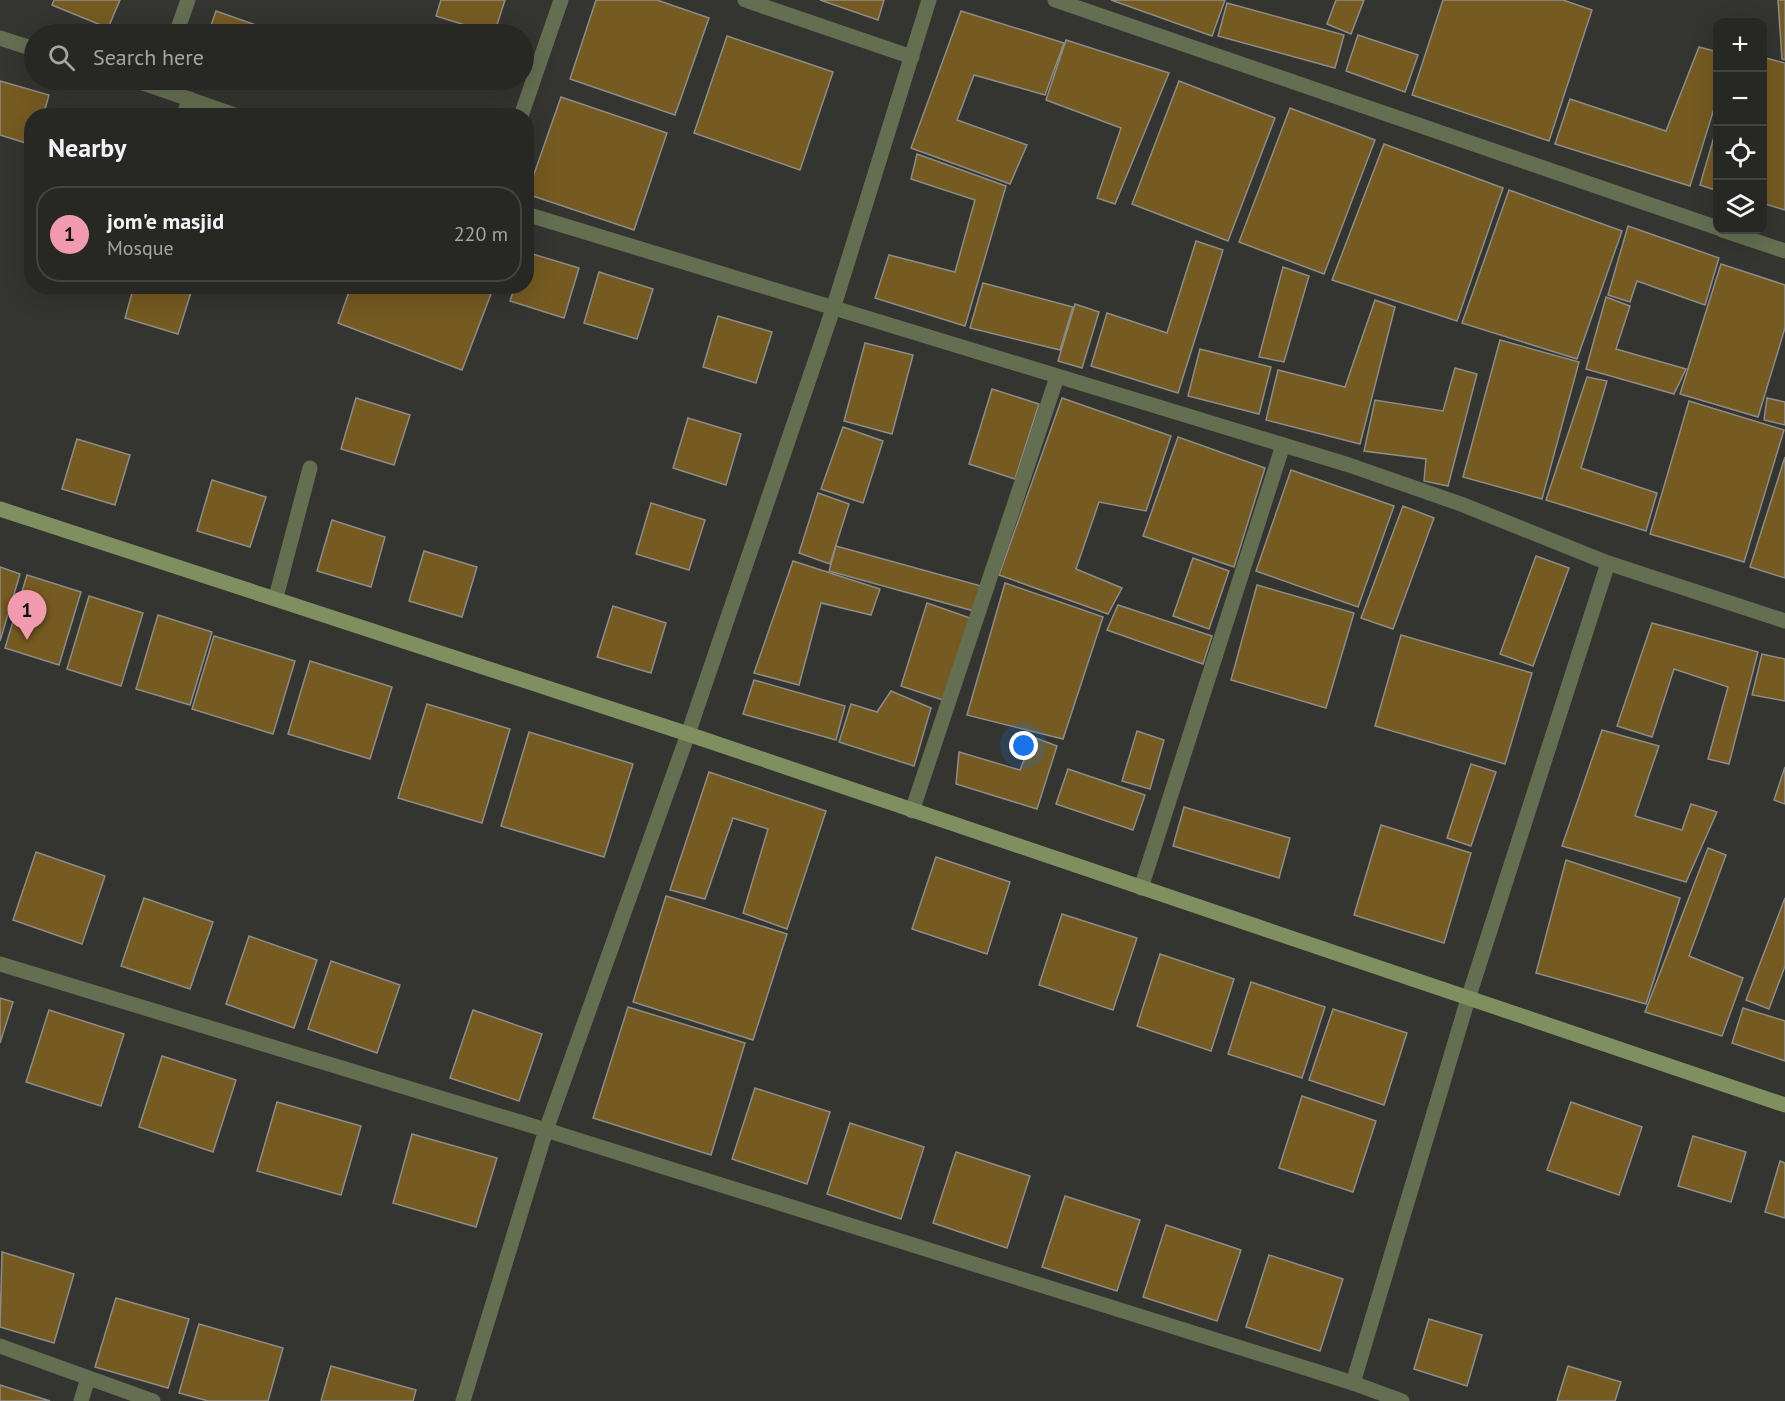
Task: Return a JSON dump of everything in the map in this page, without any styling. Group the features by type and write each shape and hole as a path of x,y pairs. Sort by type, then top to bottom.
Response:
{"main road":[{"path":"0,509 276,597 688,734 1785,1105"}],"street":[{"path":"180,24 188,0"},
{"path":"534,76 561,0"},
{"path":"746,0 912,57"},
{"path":"463,1401 546,1130 688,734 833,309 929,0"},
{"path":"1055,0 1713,226"},
{"path":"0,38 24,46"},
{"path":"173,90 215,108"},
{"path":"523,108 529,90"},
{"path":"186,108 190,99"},
{"path":"534,216 1283,445 1461,504 1608,563 1785,621"},
{"path":"1734,234 1785,251"},
{"path":"912,810 1057,377"},
{"path":"1141,888 1283,445"},
{"path":"276,597 310,468"},
{"path":"1353,1383 1468,999 1608,563"},
{"path":"0,964 546,1130 1353,1383 1402,1401"},
{"path":"0,1346 153,1401"},
{"path":"81,1401 88,1378"}],"building":[{"path":"54,0 120,0 110,24 98,24 52,5"},
{"path":"441,0 505,0 497,24 462,24 436,16"},
{"path":"596,0 657,0 709,18 675,115 570,79"},
{"path":"820,0 884,0 878,20"},
{"path":"1111,0 1225,0 1212,36"},
{"path":"1336,0 1364,0 1351,34 1327,24"},
{"path":"1443,0 1563,0 1592,10 1549,141 1412,95"},
{"path":"1778,0 1785,0 1785,60 1782,59"},
{"path":"1227,3 1344,35 1335,68 1218,36"},
{"path":"216,11 253,24 211,24"},
{"path":"961,11 1064,43 1045,95 974,75 957,120 1027,145 1010,184 911,148"},
{"path":"1358,35 1418,55 1405,92 1346,71"},
{"path":"727,36 833,72 800,170 694,133"},
{"path":"1066,40 1169,73 1115,204 1097,198 1121,128 1046,100"},
{"path":"1699,47 1713,51 1713,112 1690,186 1555,144 1570,99 1666,131"},
{"path":"1767,58 1785,63 1785,210 1767,205"},
{"path":"0,81 24,88 24,90 49,95 45,108 24,108 24,142 0,135"},
{"path":"1179,81 1275,118 1228,241 1132,204"},
{"path":"561,97 667,133 634,230 534,196 534,174"},
{"path":"1290,108 1375,140 1324,274 1239,242"},
{"path":"1713,140 1713,189 1700,185"},
{"path":"1384,144 1503,188 1457,321 1332,280"},
{"path":"917,154 1006,186 965,326 875,298 889,255 955,272 975,200 911,179"},
{"path":"1509,190 1622,231 1577,359 1462,323"},
{"path":"1628,226 1719,258 1705,305 1637,281 1630,302 1608,295"},
{"path":"1196,241 1223,250 1178,393 1091,366 1107,313 1167,333"},
{"path":"534,254 579,268 564,318 510,301 512,294 534,294"},
{"path":"1721,264 1785,285 1785,328 1758,417 1680,394"},
{"path":"1283,267 1309,276 1284,362 1259,357"},
{"path":"599,272 653,289 637,339 584,323"},
{"path":"983,283 1073,307 1060,350 970,328"},
{"path":"132,294 190,294 178,334 125,318"},
{"path":"348,294 491,294 462,370 338,323"},
{"path":"1606,297 1630,306 1616,349 1686,369 1674,394 1586,369"},
{"path":"1375,300 1395,307 1360,444 1266,420 1278,370 1345,387"},
{"path":"1075,304 1099,312 1082,368 1058,361"},
{"path":"718,316 772,332 756,383 703,367"},
{"path":"1500,340 1579,362 1542,499 1463,477"},
{"path":"865,343 913,355 892,434 844,421"},
{"path":"1200,349 1271,367 1259,414 1188,396"},
{"path":"1455,368 1477,374 1448,486 1424,481 1426,459 1364,451 1375,400 1443,411"},
{"path":"1587,377 1607,381 1581,468 1657,493 1646,531 1546,500"},
{"path":"992,389 1039,404 1015,479 969,464"},
{"path":"356,398 410,415 394,465 341,449"},
{"path":"1062,398 1171,436 1146,511 1099,502 1076,569 1122,588 1108,614 999,575"},
{"path":"1767,398 1785,402 1785,425 1764,420"},
{"path":"1689,401 1784,430 1744,562 1650,534"},
{"path":"688,418 741,434 726,485 673,468"},
{"path":"843,427 883,441 863,503 821,489"},
{"path":"1178,437 1265,468 1234,567 1143,536"},
{"path":"77,439 130,455 115,505 62,489"},
{"path":"1785,457 1785,578 1750,567"},
{"path":"1291,470 1394,506 1358,607 1256,571"},
{"path":"212,480 266,497 250,547 197,531"},
{"path":"818,493 849,504 830,564 799,553"},
{"path":"651,503 705,520 689,570 636,554"},
{"path":"1403,506 1434,518 1393,629 1361,618"},
{"path":"332,520 385,537 371,587 317,571"},
{"path":"836,546 981,586 974,611 829,571"},
{"path":"424,551 477,567 462,617 409,601"},
{"path":"1536,556 1569,568 1533,666 1500,654"},
{"path":"1193,558 1229,571 1209,629 1173,616"},
{"path":"793,561 880,589 871,615 821,603 799,685 754,673"},
{"path":"0,567 20,574 0,641"},
{"path":"27,575 81,592 59,665 5,648"},
{"path":"1005,583 1103,617 1063,739 967,715"},
{"path":"1257,585 1354,613 1326,708 1231,680"},
{"path":"89,596 143,613 121,686 67,669"},
{"path":"927,603 970,618 943,700 901,686"},
{"path":"1118,605 1212,636 1203,664 1107,630"},
{"path":"613,606 666,623 651,673 597,657"},
{"path":"158,615 212,632 190,705 136,689"},
{"path":"1652,623 1758,652 1729,764 1708,759 1728,687 1674,669 1652,737 1617,726"},
{"path":"1401,635 1532,673 1505,764 1375,726"},
{"path":"214,636 295,661 273,734 192,709"},
{"path":"1762,654 1785,659 1785,701 1752,695"},
{"path":"310,661 392,687 370,759 288,734"},
{"path":"754,680 845,706 836,740 743,714"},
{"path":"891,691 931,708 914,766 839,742 851,704 877,712"},
{"path":"427,704 510,729 482,823 398,798"},
{"path":"1602,730 1659,746 1635,816 1682,830 1691,804 1717,812 1686,882 1562,846"},
{"path":"1137,731 1164,740 1150,789 1122,781"},
{"path":"529,732 633,764 604,857 501,826"},
{"path":"1033,737 1057,746 1037,809 956,784 959,752 1020,770"},
{"path":"1471,764 1496,772 1471,846 1447,838"},
{"path":"1785,767 1785,804 1774,800"},
{"path":"1068,769 1145,795 1133,830 1056,804"},
{"path":"709,772 826,811 787,929 743,913 768,829 733,818 705,899 670,890"},
{"path":"1184,807 1290,838 1279,878 1173,846"},
{"path":"1381,825 1471,853 1444,943 1354,915"},
{"path":"1708,848 1726,855 1689,956 1743,978 1722,1036 1645,1012"},
{"path":"36,852 105,876 82,944 13,920"},
{"path":"936,857 1010,882 987,954 912,929"},
{"path":"1566,860 1680,898 1646,1004 1536,973"},
{"path":"666,896 787,934 753,1040 633,1002"},
{"path":"144,898 213,922 190,989 121,966"},
{"path":"1785,898 1785,966 1769,1009 1746,1000"},
{"path":"1062,914 1137,938 1113,1010 1039,985"},
{"path":"249,936 317,960 294,1028 226,1004"},
{"path":"1160,954 1234,979 1211,1051 1137,1026"},
{"path":"331,961 400,985 377,1053 308,1029"},
{"path":"1251,982 1325,1007 1302,1078 1228,1054"},
{"path":"0,998 13,1002 0,1043"},
{"path":"628,1007 745,1043 711,1155 593,1118"},
{"path":"1743,1008 1785,1021 1785,1061 1732,1043"},
{"path":"1333,1009 1407,1033 1384,1105 1309,1080"},
{"path":"49,1010 124,1034 101,1106 26,1082"},
{"path":"473,1010 542,1034 519,1101 450,1078"},
{"path":"162,1056 236,1080 213,1152 139,1127"},
{"path":"755,1088 830,1112 807,1184 732,1159"},
{"path":"1302,1096 1376,1121 1353,1192 1279,1168"},
{"path":"277,1102 361,1126 341,1195 257,1171"},
{"path":"1571,1102 1642,1127 1619,1195 1547,1170"},
{"path":"850,1123 924,1147 901,1219 827,1194"},
{"path":"412,1134 497,1158 476,1227 393,1203"},
{"path":"1693,1136 1746,1152 1731,1202 1678,1186"},
{"path":"956,1152 1030,1176 1007,1248 933,1223"},
{"path":"1780,1161 1785,1163 1785,1218 1765,1212"},
{"path":"1065,1196 1140,1220 1117,1291 1042,1267"},
{"path":"1166,1225 1241,1250 1217,1321 1143,1297"},
{"path":"2,1252 74,1274 54,1343 0,1327"},
{"path":"1269,1255 1343,1279 1320,1351 1246,1327"},
{"path":"116,1298 189,1319 168,1388 95,1367"},
{"path":"1429,1319 1482,1335 1467,1386 1414,1369"},
{"path":"199,1324 283,1348 268,1401 208,1401 179,1393"},
{"path":"331,1366 416,1390 413,1401 321,1401"},
{"path":"1568,1366 1621,1382 1615,1401 1557,1401"},
{"path":"0,1385 50,1401 0,1401"}],"place":[{"name":"jom'e masjid","path":"27,640"}]}
